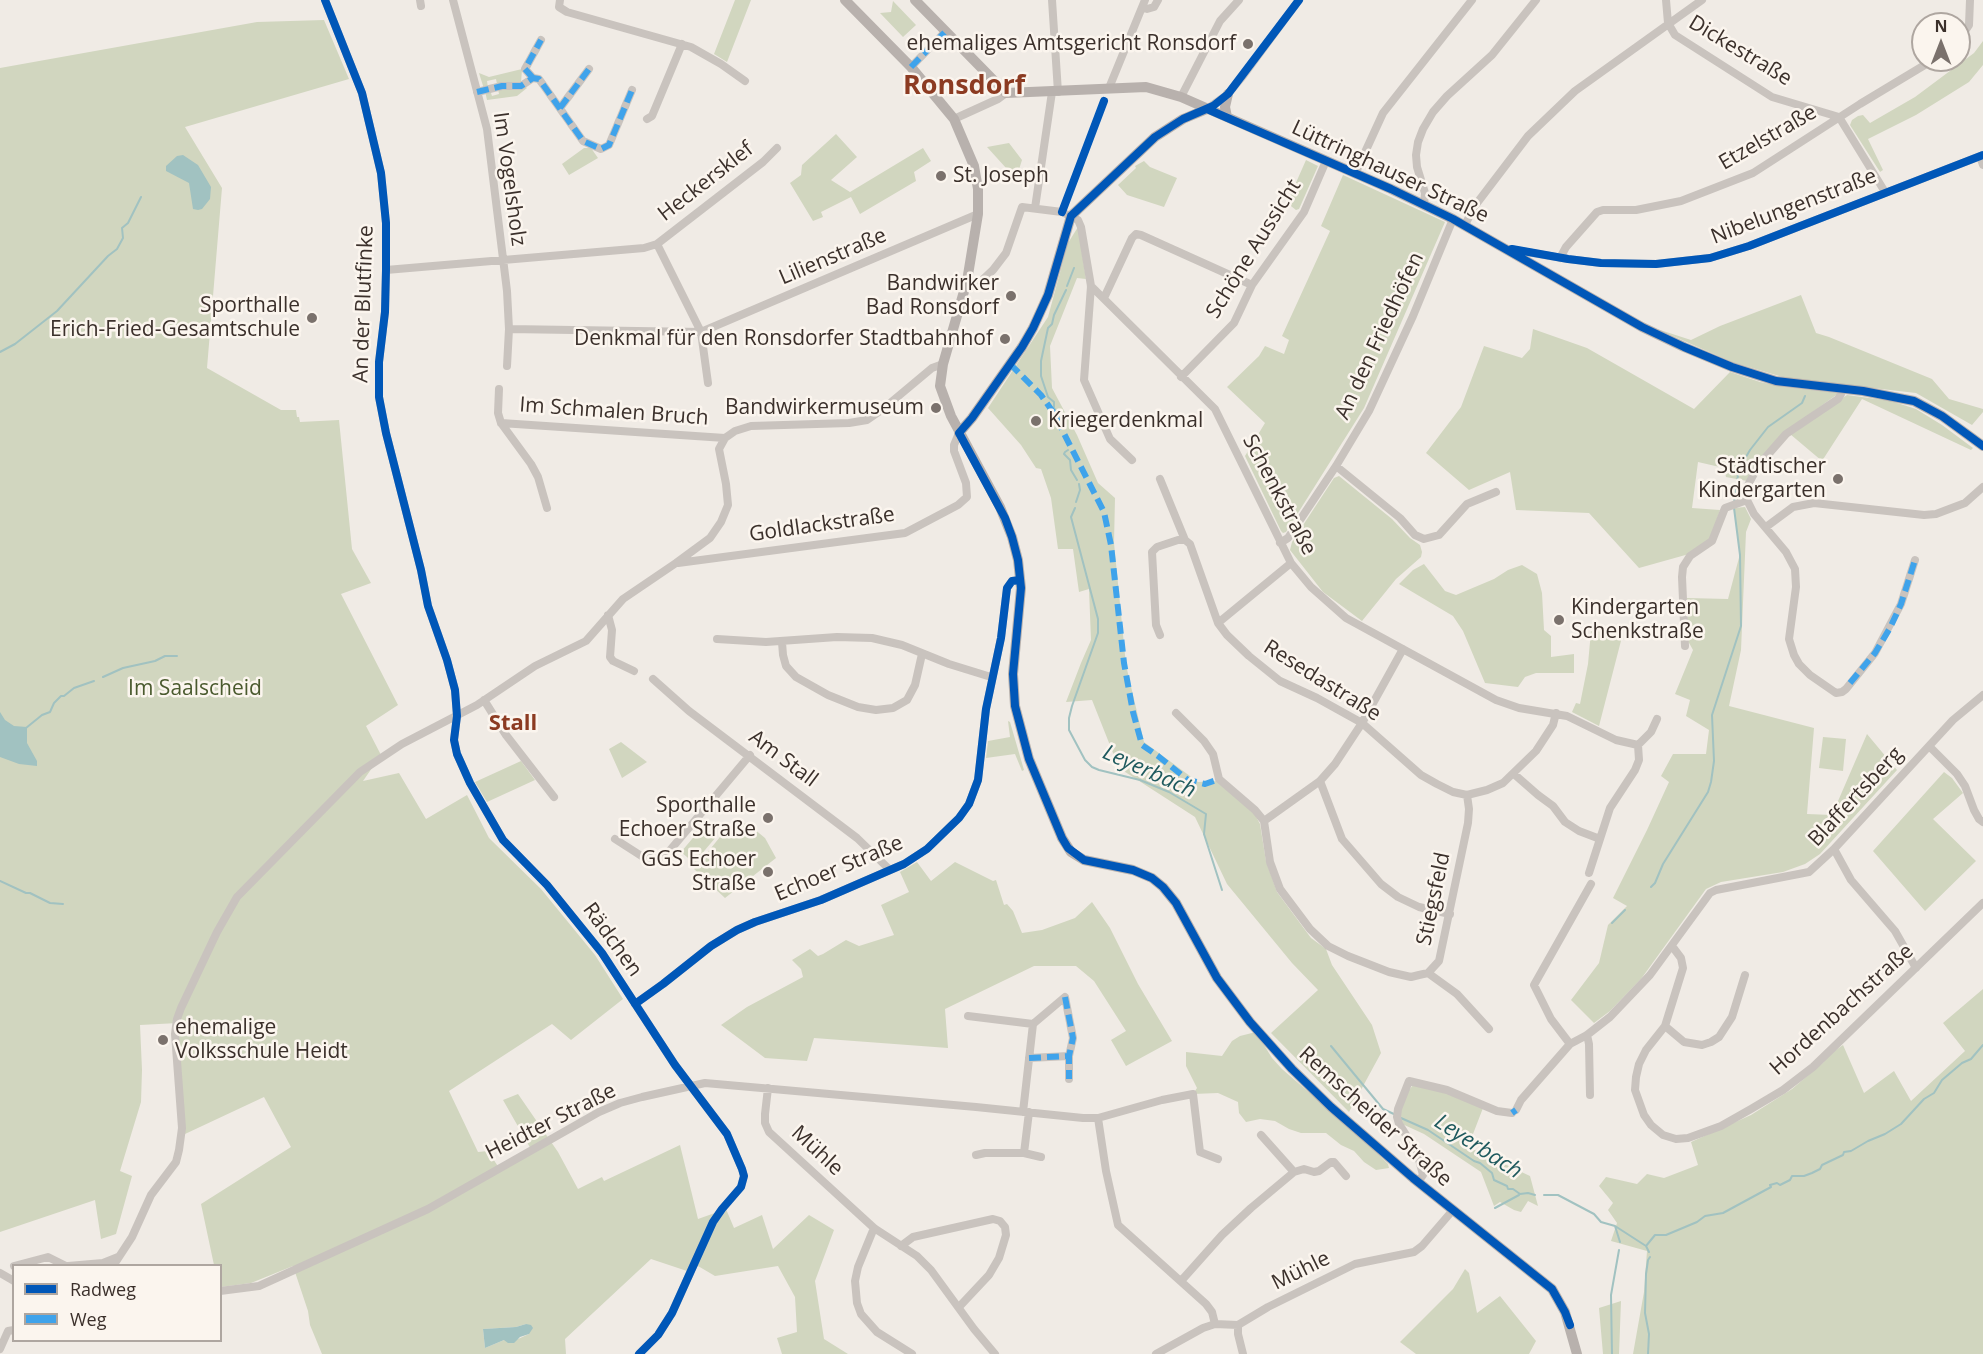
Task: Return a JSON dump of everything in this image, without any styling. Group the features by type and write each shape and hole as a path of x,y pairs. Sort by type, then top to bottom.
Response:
{"main road":[{"name":"Remscheider Straße","path":"845,0 910,67 954,119 974,166 978,189 978,214 967,281 943,364 940,390 959,433 1005,518 1016,551 1020,596 1013,674 1015,706 1029,759 1065,844 1077,857 1132,870 1152,878 1163,887 1176,903 1217,978 1292,1069 1418,1182 1552,1290 1565,1312 1576,1354"},
{"path":"915,0 1006,93"},
{"name":"Lüttringhauser Straße","path":"1006,93 1150,88 1181,97 1453,219 1642,327 1684,347 1732,367 1776,381 1914,401 1942,416 1983,446"},
{"path":"1227,117 1225,107 1228,94"},
{"path":"959,433 1005,371 1033,328 1048,295 1071,216 1155,136 1183,118 1207,109"}],"street":[{"name":"An der Blutfinke","path":"325,0 362,93 381,173 386,223 386,270 379,362 379,397 428,606 455,690 457,716"},
{"name":"Im Vogelsholz","path":"453,0 487,129 509,329 507,366"},
{"path":"560,0 559,7 567,12 682,44 721,64 745,81"},
{"path":"1035,208 1055,92 1052,0"},
{"path":"1144,4 1147,9 1154,7 1158,0"},
{"path":"1181,97 1220,21 1239,0"},
{"path":"1207,109 1228,94 1299,0"},
{"path":"1355,174 1383,113 1472,0"},
{"path":"1424,205 1425,193 1416,155 1423,129 1446,96 1492,55 1536,0"},
{"name":"Dickestraße","path":"1666,0 1668,23 1675,35 1772,97 1839,117"},
{"path":"1465,225 1474,207 1528,136 1580,87 1702,0"},
{"path":"1109,88 1144,4"},
{"path":"910,67 946,31"},
{"path":"541,40 525,69 533,78 539,79 583,141 601,149 609,146 632,90"},
{"path":"647,119 652,116 682,44"},
{"path":"560,108 588,69"},
{"name":"Etzelstraße","path":"1560,258 1566,247 1597,212 1636,210 1681,201 1753,173 1913,72"},
{"path":"477,92 502,86 521,86 533,78"},
{"name":"Lüttringhauser Straße","path":"954,119 1006,93"},
{"path":"1839,117 1885,192"},
{"name":"Heckersklef","path":"386,270 644,248 657,244 777,148"},
{"name":"Nibelungenstraße","path":"1506,248 1601,263 1656,264 1710,258 1749,246 1885,192 1982,159"},
{"name":"Schöne Aussicht","path":"1181,377 1234,323 1252,285 1304,212 1326,161"},
{"path":"976,286 993,270 1005,253 1022,207 1062,212 1078,220 1091,286 1083,380 1110,439 1132,460"},
{"name":"Lilienstraße","path":"509,329 701,332 978,214"},
{"name":"An den Friedhöfen","path":"1280,543 1288,538 1369,411 1453,219"},
{"path":"1104,298 1136,234 1252,285"},
{"name":"Heckersklef","path":"657,244 701,332"},
{"name":"Schenkstraße","path":"1091,286 1215,409 1291,563 1311,587 1346,618 1496,700 1519,708 1568,716 1616,740 1638,746"},
{"path":"701,332 708,383"},
{"path":"114,1264 132,1238 151,1195 176,1162 182,1128 175,1028 181,1008 201,965 225,915 237,897 360,772 386,754 484,700 535,666 586,641 623,599 710,538 726,511 728,490 719,449 725,438 735,431 751,426 849,423 867,420 932,368 943,364"},
{"path":"499,389 498,413 501,423 531,464 538,477 547,508"},
{"path":"1685,646 1683,567 1690,556 1712,541 1722,512 1739,502 1758,466 1786,434 1838,399 1841,394"},
{"name":"Im Schmalen Bruch","path":"501,423 725,438"},
{"name":"Goldlackstraße","path":"676,563 905,533 949,511 965,501 968,496 966,483 954,451 954,444 959,433"},
{"path":"1336,466 1400,518 1415,535 1424,539 1439,535 1467,504 1496,492"},
{"name":"Resedastraße","path":"1160,479 1185,540 1190,544 1218,623 1227,635 1275,677 1332,705 1362,723 1421,775 1453,792 1467,795"},
{"path":"1766,527 1793,507 1814,503 1924,515 1936,514 1965,503 1983,487"},
{"path":"1739,502 1766,527 1786,552 1795,569 1796,587 1790,633 1792,651 1810,675 1836,693 1846,689 1875,653 1900,604 1916,560"},
{"path":"1160,635 1156,625 1152,552 1157,547 1185,540"},
{"path":"1218,623 1291,563"},
{"name":"Echoer Straße","path":"635,1004 711,946 737,930 821,900 890,870 916,857 949,830 969,804 978,780 991,677 1001,638 1006,588 1012,581 1020,580"},
{"path":"608,615 612,630 610,657 613,661 634,671"},
{"path":"717,639 782,642 831,637 872,638 902,645 991,677"},
{"path":"782,642 786,666 796,677 828,695 870,710 893,708 907,700 915,685 922,654"},
{"path":"1176,713 1204,741 1213,754 1219,778 1256,810 1264,821 1320,781 1335,764 1362,723 1403,649"},
{"name":"Am Stall","path":"653,679 689,711 857,838 890,870"},
{"name":"Blaffertsberg","path":"1418,1182 1423,1175 1417,1152 1397,1117 1407,1083 1412,1081 1447,1090 1497,1111 1514,1112 1521,1100 1570,1044 1587,1035 1610,1017 1650,975 1710,893 1809,872 1834,849 1953,720 1983,695"},
{"path":"484,700 506,735 554,797"},
{"path":"1467,795 1503,783 1514,774 1536,751 1553,725 1556,713"},
{"name":"Rädchen","path":"457,716 454,740 457,754 470,783 496,829 503,840 547,885 603,953 691,1086 727,1134 741,1165 744,1176 741,1187 713,1222 672,1313 658,1335 639,1354"},
{"path":"1589,873 1610,808 1635,770 1639,760 1638,746 1651,732 1657,720"},
{"path":"1929,746 1957,774 1965,786 1974,810 1983,822"},
{"path":"615,838 643,857 659,859 666,855 750,755"},
{"path":"1514,774 1553,806 1564,822 1600,839"},
{"path":"1320,781 1342,838 1381,884 1398,897 1419,907 1450,914"},
{"name":"Stiegsfeld","path":"1264,821 1270,862 1280,889 1310,929 1328,946 1348,956 1389,972 1411,976 1428,973 1440,961 1468,823 1467,795"},
{"path":"1834,849 1851,880 1895,931 1916,968"},
{"path":"1570,1044 1551,1018 1534,985 1591,884"},
{"name":"Hordenbachstraße","path":"1672,946 1681,958 1683,968 1665,1026 1646,1050 1639,1064 1635,1077 1635,1090 1644,1115 1651,1125 1663,1135 1676,1139 1688,1138 1721,1126 1783,1090 1812,1067 1983,903"},
{"path":"1428,973 1457,994 1490,1029"},
{"path":"1665,1026 1684,1042 1702,1045 1719,1037 1732,1017 1745,975"},
{"path":"1024,1153 1033,1024 1065,997 1073,1038 1069,1079"},
{"path":"968,1016 1033,1024"},
{"path":"1587,1035 1590,1095"},
{"path":"1029,1058 1070,1056"},
{"name":"Heidter Straße","path":"222,1291 259,1286 428,1209 599,1112 620,1103 705,1083 1098,1118 1193,1094 1200,1152 1218,1159"},
{"name":"Mühle","path":"768,1088 765,1123 769,1132 874,1228 917,1256 959,1306 992,1353"},
{"path":"1098,1118 1106,1171 1118,1225 1206,1304 1212,1312 1215,1324"},
{"path":"1261,1135 1294,1172"},
{"path":"975,1155 1024,1153 1041,1157"},
{"path":"1181,1281 1222,1235 1294,1172 1304,1169 1319,1171 1334,1162 1346,1176"},
{"name":"Mühle","path":"1238,1325 1268,1307 1356,1264 1414,1252 1453,1210"},
{"path":"901,1246 913,1237 993,1219 1000,1221 1005,1227 1006,1235 999,1258 989,1275 959,1306"},
{"path":"874,1228 858,1267 855,1281 857,1303 861,1314 877,1332 912,1354"},
{"path":"90,1264 102,1263 118,1256"},
{"path":"22,1264 48,1257 63,1264"},
{"path":"1159,1354 1203,1328 1215,1324 1238,1325 1243,1354"},
{"path":"0,1349 11,1330"}],"green space":[{"path":"735,0 751,0 727,62 714,54"},
{"path":"893,1 916,25 903,37 880,13 891,12"},
{"name":"Im Saalscheid","path":"324,20 349,79 185,127 222,188 207,368 281,410 296,410 300,422 339,420 352,549 371,583 341,594 398,705 366,726 381,755 363,781 399,773 426,819 467,795 489,838 541,889 595,955 623,999 571,1040 552,1024 449,1091 478,1152 488,1151 499,1168 532,1151 503,1100 518,1094 558,1152 578,1189 602,1177 604,1181 680,1145 698,1219 726,1209 734,1228 762,1215 773,1249 809,1215 834,1230 815,1281 824,1339 848,1354 782,1354 777,1338 797,1332 795,1297 778,1266 715,1276 698,1266 687,1271 651,1259 565,1339 566,1354 322,1354 310,1325 308,1311 293,1266 251,1283 222,1287 222,1264 214,1264 201,1204 291,1147 264,1097 185,1134 178,1023 140,1025 141,1102 120,1171 132,1176 116,1234 101,1239 95,1200 0,1232 0,68 257,22","holes":["526,1324 529,1334 518,1339 504,1340 485,1348 483,1329 516,1327"]},
{"path":"1983,41 1983,65 1969,82 1916,115 1868,139 1883,170 1880,172 1850,125 1852,120 1863,115 1870,123 1915,97 1949,72 1971,72 1971,55"},
{"path":"522,69 521,83 527,88 517,96 487,100 485,91 490,90 492,96 499,94 496,79 487,81 488,88 484,89 479,73 489,77"},
{"path":"836,134 857,157 831,180 850,192 923,148 931,161 914,172 916,181 860,214 851,197 821,212 823,217 813,221 790,183 801,175 802,165"},
{"path":"1009,143 1022,160 1016,179 987,147"},
{"path":"584,148 591,148 598,158 569,175 562,164"},
{"path":"1306,160 1318,166 1299,209 1296,210 1287,203"},
{"path":"1144,161 1150,167 1177,178 1164,207 1127,195 1118,185 1136,168 1135,166"},
{"path":"1343,175 1445,222 1364,408 1286,532 1283,533 1245,456 1265,423 1227,387 1259,356 1265,346 1284,354 1289,340 1282,336 1330,231 1321,226"},
{"path":"1078,227 1086,279 1077,278 1050,346 1052,388 1077,435 1098,483 1115,498 1114,543 1126,665 1144,742 1198,782 1218,781 1253,811 1260,824 1266,861 1277,892 1311,938 1326,949 1332,965 1372,1025 1381,1053 1349,1112 1271,1033 1318,990 1292,963 1227,884 1195,817 1119,768 1092,700 1066,702 1091,640 1089,589 1079,592 1073,549 1058,549 1051,498 1041,469 1036,468 1021,445 988,408 1048,317 1068,243"},
{"path":"1801,295 1816,333 1932,379 1949,399 1983,409 1983,412 1972,425 1916,393 1786,378 1732,362 1657,329 1691,340 1720,326"},
{"path":"1533,329 1587,348 1694,409 1730,372 1784,387 1839,393 1785,432 1747,481 1726,477 1724,468 1698,462 1692,508 1720,510 1710,540 1689,554 1639,568 1589,513 1516,510 1510,472 1469,490 1426,453 1461,407 1484,346 1522,358 1530,349"},
{"path":"1847,395 1891,401 1916,409 1973,448 1971,450 1862,399 1822,461 1790,434"},
{"path":"1339,476 1392,519 1420,545 1422,552 1421,557 1396,579 1362,621 1323,592 1290,550 1292,542 1334,478"},
{"path":"1745,507 1751,519 1746,532 1741,650 1729,706 1814,728 1807,814 1832,815 1867,734 1897,770 1820,854 1805,864 1783,872 1721,882 1706,889 1641,979 1610,1011 1594,1023 1571,1000 1599,963 1608,925 1627,906 1613,898 1669,782 1661,776 1673,754 1706,754 1709,730 1686,716 1690,700 1675,694 1693,650 1688,641 1687,598 1728,599 1740,554 1734,508"},
{"path":"1424,564 1445,591 1456,595 1522,565 1537,574 1542,593 1544,630 1551,636 1551,657 1574,654 1574,673 1536,673 1525,677 1518,687 1485,683 1463,631 1453,616 1399,584 1413,570"},
{"path":"1591,631 1623,633 1599,726 1572,712 1576,703 1580,704 1588,664"},
{"path":"1008,721 1024,770 1022,771 1015,754 986,758 988,741 1010,737"},
{"path":"1823,737 1846,739 1843,771 1819,768"},
{"path":"621,742 647,762 622,778 609,749"},
{"path":"521,761 535,780 487,802 475,782"},
{"path":"1944,772 1952,778 1963,793 1933,819 1976,861 1925,911 1873,851"},
{"path":"739,822 748,824 765,838 776,858 725,898 694,869 724,832"},
{"path":"703,826 716,837 694,863 681,852"},
{"path":"917,862 931,881 955,862 993,881 996,880 1004,905 1007,904 1013,911 1022,933 1042,930 1075,918 1092,902 1110,928 1138,984 1172,1041 1126,1066 1111,1040 1126,1031 1094,981 1076,966 1034,966 945,1009 948,1048 814,1038 807,1061 765,1058 721,1025 747,1007 803,977 801,969 792,960 810,949 818,956 846,940 859,946 894,935 881,905 909,892 900,872"},
{"path":"1983,989 1983,1354 1633,1354 1644,1292 1647,1251 1611,1241 1617,1223 1608,1210 1613,1203 1599,1186 1606,1177 1637,1184 1647,1174 1664,1178 1698,1165 1691,1142 1751,1115 1792,1089 1825,1061 1751,1109 1843,1045 1864,1093 1894,1071 1911,1101 1965,1051 1943,1023"},
{"path":"1256,1032 1272,1058 1282,1069 1364,1140 1388,1164 1389,1168 1376,1170 1354,1151 1341,1145 1326,1133 1301,1133 1275,1121 1260,1119 1246,1122 1239,1113 1238,1102 1218,1093 1193,1094 1197,1088 1186,1066 1186,1052 1222,1056 1232,1041 1240,1036"},
{"path":"1413,1085 1446,1093 1483,1108 1468,1147 1530,1176 1538,1206 1528,1201 1521,1212 1500,1202 1494,1206 1481,1172 1424,1134 1400,1123 1399,1115 1406,1094"},
{"path":"1465,1269 1469,1273 1477,1313 1500,1296 1536,1341 1529,1354 1416,1354 1400,1342 1453,1289"},
{"path":"1621,1301 1619,1354 1603,1354 1599,1308"}],"water":[{"path":"183,155 198,165 211,187 210,199 202,209 193,209 189,183 166,171 166,166 177,156"},
{"path":"0,712 5,720 14,726 27,727 27,743 37,761 37,766 19,764 0,757"},
{"path":"526,1324 533,1328 529,1334 520,1337 514,1343 504,1340 485,1348 483,1329 516,1327"}],"waterway":[{"path":"0,352 15,344 57,311 117,249 123,238 122,228 128,223 141,197"},
{"name":"Leyerbach","path":"1067,286 1074,268"},
{"name":"Leyerbach","path":"1062,420 1054,408 1054,402 1048,397 1041,376 1041,361 1048,328 1052,324 1066,290"},
{"path":"1734,503 1738,475 1750,450 1768,427 1802,403 1805,396"},
{"name":"Leyerbach","path":"1068,450 1064,454 1070,460 1071,470 1077,480"},
{"name":"Leyerbach","path":"1076,502 1080,490 1079,484"},
{"name":"Leyerbach","path":"1075,508 1071,517 1098,619 1098,633 1072,706 1069,730 1085,760 1092,767 1140,780 1169,792 1206,814 1204,834 1222,890"},
{"path":"1651,887 1708,792 1711,782 1714,761 1712,715 1741,626 1740,555 1734,508"},
{"path":"103,677 123,668 155,661 165,656 177,656"},
{"path":"26,728 42,715 50,712 54,703 61,696 74,688 94,681"},
{"path":"0,881 50,903 63,904"},
{"path":"1612,923 1625,910"},
{"path":"1646,1246 1655,1235 1666,1235 1697,1222 1705,1216 1723,1213 1771,1187 1770,1185 1777,1183 1780,1185 1790,1180 1792,1176 1812,1173 1820,1169 1822,1165 1843,1155 1844,1152 1851,1151 1885,1134 1901,1124 1924,1099 1934,1093 1942,1080 1962,1063 1971,1059 1983,1045"},
{"name":"Leyerbach","path":"1331,1046 1383,1109 1396,1115"},
{"name":"Leyerbach","path":"1401,1118 1428,1130 1480,1163 1492,1173 1494,1180 1507,1186 1508,1189 1513,1189 1520,1194 1535,1195"},
{"path":"1495,1208 1519,1195"},
{"name":"Leyerbach","path":"1544,1195 1558,1195 1594,1214 1601,1222 1615,1226 1620,1242"},
{"path":"1615,1226 1646,1246 1649,1252"},
{"name":"Leyerbach","path":"1612,1354 1611,1295 1619,1250"},
{"name":"Leyerbach","path":"1648,1354 1649,1334 1645,1313 1646,1274 1650,1257"}],"marked path":[{"path":"911,67 946,31"},
{"path":"533,78 525,69 541,40"},
{"path":"560,108 589,69"},
{"path":"477,92 502,86 521,86 533,78 539,79 583,141 601,149 609,145 632,90"},
{"path":"1010,364 1041,395 1053,412 1104,512 1111,545 1124,663 1142,745 1188,780 1205,784 1219,779"},
{"path":"1850,683 1875,653 1890,628 1901,604 1915,560"},
{"path":"1065,997 1073,1038 1069,1056"},
{"path":"1029,1058 1069,1056 1069,1079"},
{"path":"1512,1113 1516,1110"}],"cycle path":[{"path":"325,0 362,93 381,173 386,223 386,270 385,312 379,362 379,397 428,606 455,690 457,716 454,740 457,754 470,783 503,840 547,885 602,953 675,1065 727,1134 744,1176 741,1187 713,1222 672,1313 658,1335 639,1354"},
{"path":"1299,0 1228,94 1213,106 1183,119 1155,137 1071,216 1048,295 1033,328 972,418 959,433 1005,518 1012,537 1018,560 1021,588 1013,674 1015,706 1029,759 1068,848 1084,860 1133,870 1152,878 1163,887 1176,903 1217,978 1250,1022 1292,1069 1331,1107 1413,1178 1552,1289 1570,1325"},
{"path":"1062,212 1104,101"},
{"path":"1207,109 1391,189 1453,219 1642,327 1684,347 1732,367 1776,381 1863,391 1914,401 1942,416 1983,446"},
{"path":"1512,249 1601,263 1656,264 1710,258 1749,246 1983,155"},
{"path":"635,1004 711,946 737,930 821,900 904,864 927,849 959,818 969,804 978,780 986,709 1001,638 1007,588 1012,581 1020,580"}],"place":[{"name":"ehemaliges Amtsgericht Ronsdorf","path":"1248,44"},
{"name":"St. Joseph","path":"941,176"},
{"name":"Bandwirker Bad Ronsdorf","path":"1011,296"},
{"name":"Sporthalle Erich-Fried-Gesamtschule","path":"312,318"},
{"name":"Denkmal für den Ronsdorfer Stadtbahnhof","path":"1005,339"},
{"name":"Bandwirkermuseum","path":"936,408"},
{"name":"Kriegerdenkmal","path":"1036,421"},
{"name":"Städtischer Kindergarten","path":"1838,479"},
{"name":"Kindergarten Schenkstraße","path":"1559,620"},
{"name":"Sporthalle Echoer Straße","path":"768,818"},
{"name":"GGS Echoer Straße","path":"768,872"},
{"name":"ehemalige Volksschule Heidt","path":"163,1040"}],"district":[{"name":"Ronsdorf","path":"964,86"},
{"name":"Stall","path":"513,724"}]}
